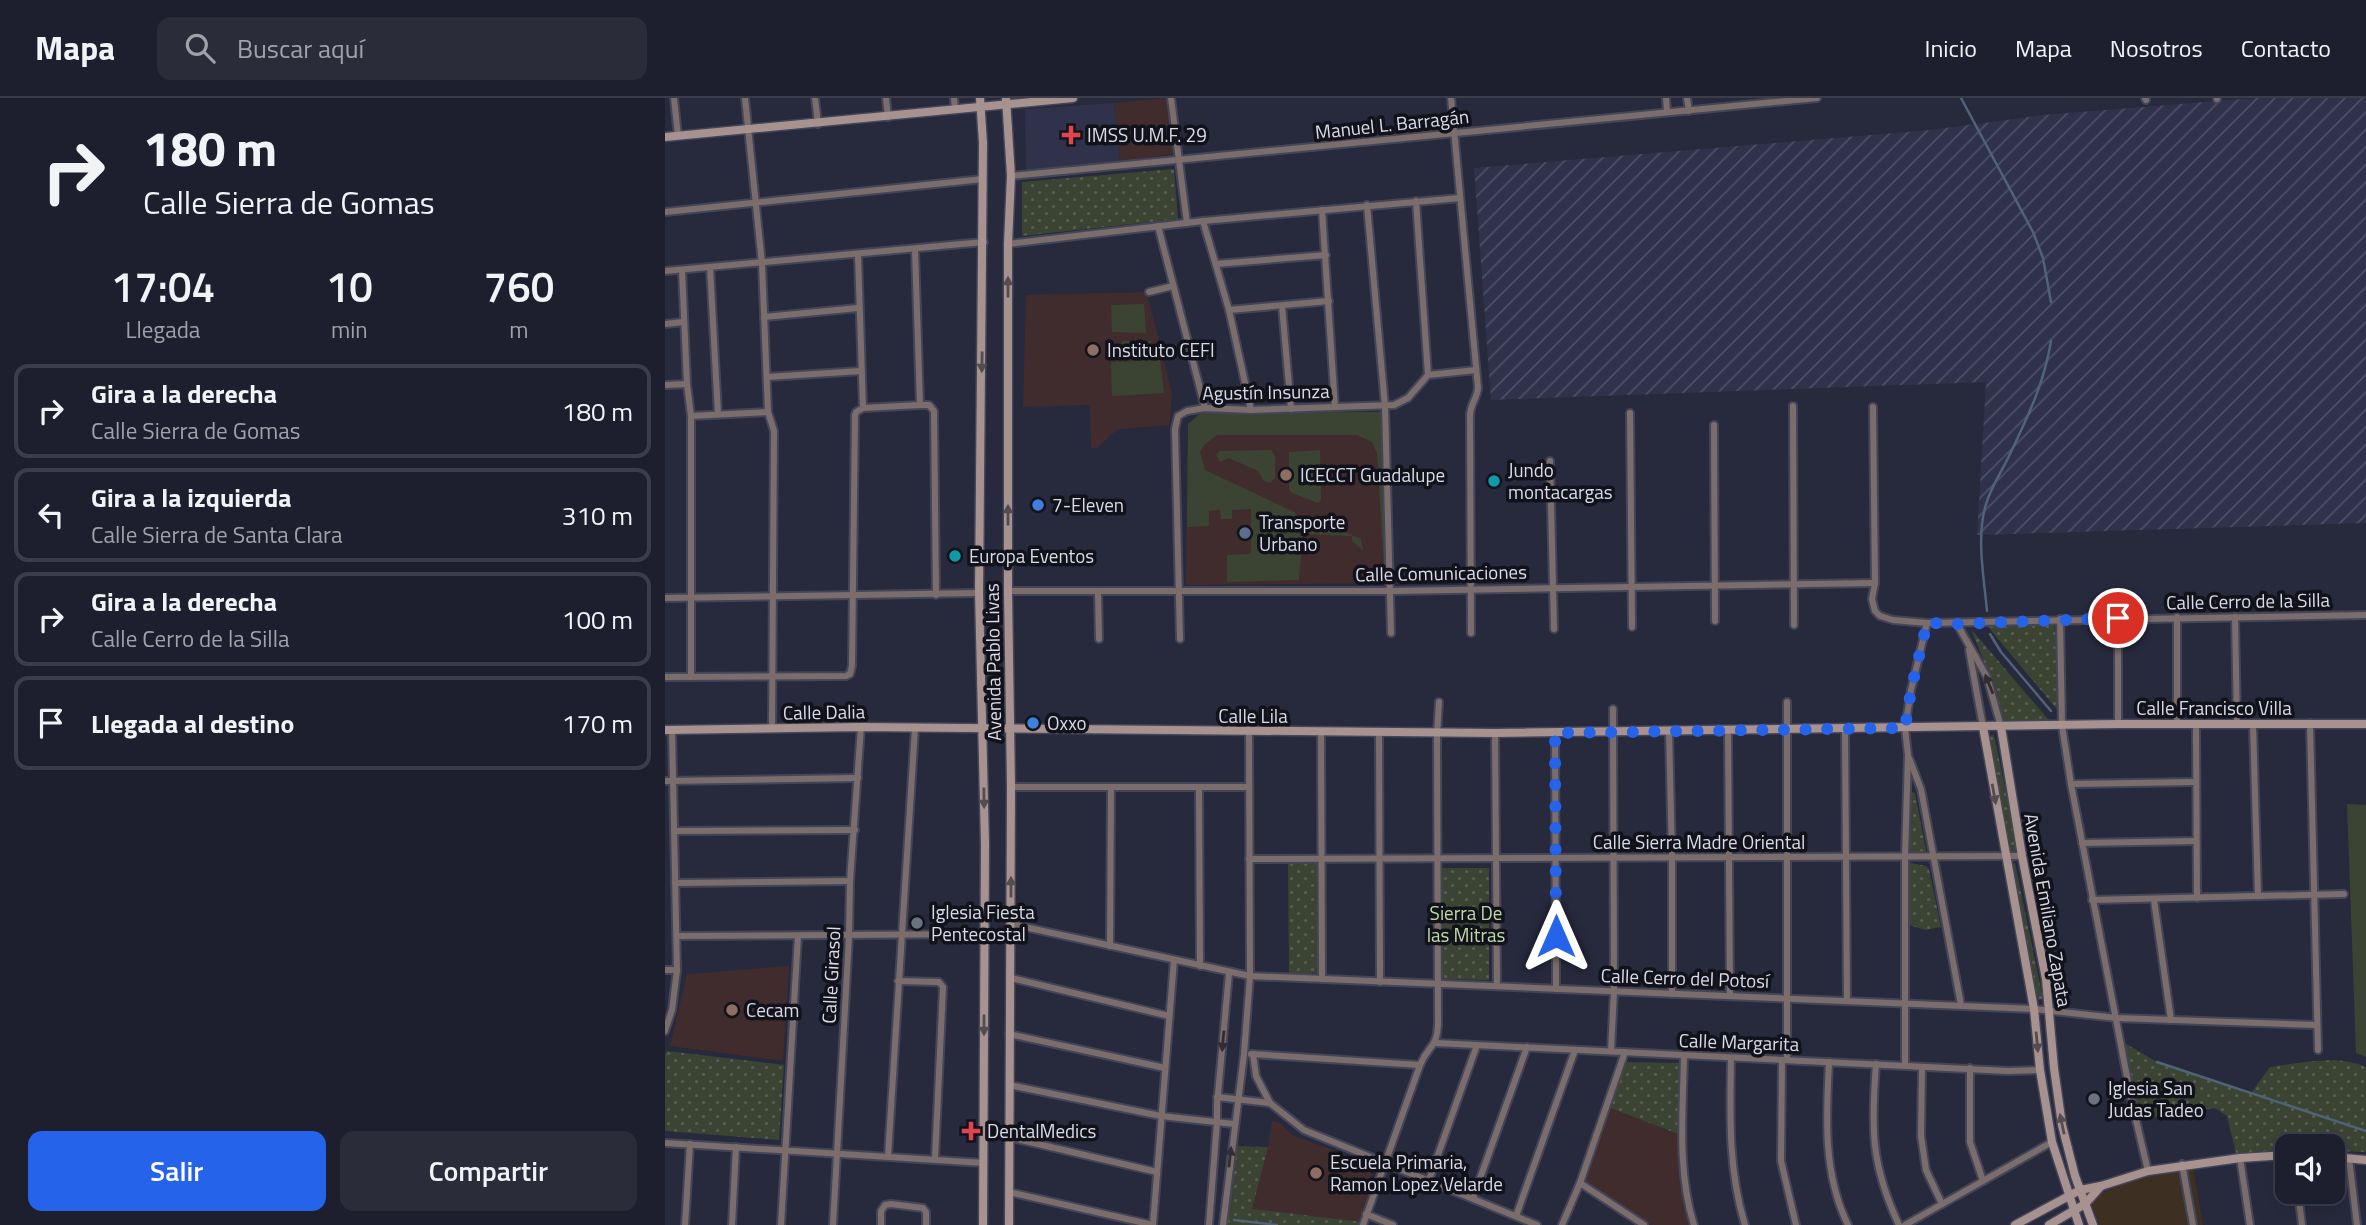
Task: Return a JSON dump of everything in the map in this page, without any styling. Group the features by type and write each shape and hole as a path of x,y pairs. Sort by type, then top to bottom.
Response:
{"street":[{"path":"674,98 678,136"},
{"path":"745,98 762,264 768,412 774,431 772,728"},
{"path":"815,98 818,124"},
{"path":"886,98 888,117"},
{"path":"954,98 955,110"},
{"path":"665,137 955,110 980,103 1073,98"},
{"path":"1171,98 1187,223"},
{"path":"1451,98 1478,393 1470,407 1473,588 1471,633"},
{"path":"1666,98 1667,111"},
{"path":"1687,98 1689,111"},
{"name":"Manuel L. Barragán","path":"1011,176 1178,162 1818,98"},
{"name":"Avenida Pablo Livas","path":"1006,101 1011,176 1008,244 1011,787 1009,1225"},
{"name":"Avenida Pablo Livas","path":"980,103 984,242 979,593 983,730 983,1225"},
{"path":"665,212 983,179"},
{"path":"1008,244 1203,221 1460,198"},
{"path":"1416,201 1428,375 1476,370"},
{"path":"1367,205 1385,406 1392,591 1391,633"},
{"path":"1322,210 1335,407"},
{"path":"1203,221 1229,310 1251,410"},
{"path":"1158,226 1205,408"},
{"path":"665,271 984,242"},
{"path":"915,250 920,405"},
{"path":"665,677 850,674 861,371 858,255"},
{"path":"1216,264 1325,255"},
{"path":"711,267 718,414"},
{"path":"682,270 683,322 691,416 691,677"},
{"path":"1149,292 1173,286"},
{"path":"1229,310 1329,301"},
{"path":"1282,306 1291,409"},
{"path":"764,317 858,308"},
{"path":"665,324 683,322"},
{"path":"767,377 861,371"},
{"name":"Agustín Insunza","path":"1179,591 1176,421 1183,413 1205,408 1251,410 1399,404 1408,398 1428,375"},
{"path":"665,386 687,384"},
{"path":"860,410 929,405 934,411 936,595"},
{"path":"1793,406 1794,625"},
{"path":"1873,407 1875,583"},
{"path":"691,416 768,412"},
{"path":"1630,413 1632,627"},
{"path":"1714,425 1716,621"},
{"path":"1550,461 1554,629"},
{"name":"Calle Comunicaciones","path":"1008,591 1392,591 1875,583"},
{"name":"Calle Cerro de la Silla","path":"1875,583 1872,599 1875,611 1880,616 1927,623 2366,615"},
{"path":"1179,591 1180,639"},
{"path":"1098,592 1099,639"},
{"path":"665,597 979,593"},
{"path":"2177,617 2177,724"},
{"path":"2235,617 2237,724"},
{"path":"2118,618 2118,724"},
{"path":"2060,619 2062,726 2071,784 2147,1171"},
{"path":"1905,1065 1905,857 1909,755 1905,728 1927,623"},
{"name":"Avenida Emiliano Zapata","path":"1957,624 1987,677 2001,727 2046,979 2058,1099 2080,1190 2093,1225"},
{"name":"Avenida Emiliano Zapata","path":"1969,644 2034,1009 2040,1070 2052,1142 2079,1225"},
{"path":"1363,1225 1423,1057 1436,1043 1439,702"},
{"path":"1787,702 1788,998 1781,1161 1796,1225"},
{"path":"1612,1051 1613,709"},
{"path":"2310,723 2318,1050"},
{"name":"Calle Francisco Villa","path":"1787,730 2118,724 2366,724"},
{"path":"2196,724 2197,898"},
{"path":"2253,725 2257,895"},
{"name":"Calle Dalia","path":"669,730 861,727 983,730"},
{"name":"Calle Girasol","path":"833,1225 850,881 861,727"},
{"path":"888,1156 915,728"},
{"path":"1845,729 1847,1001"},
{"path":"665,1031 672,1010 677,970 669,730"},
{"name":"Calle Lila","path":"983,730 1379,733 1787,730"},
{"path":"1728,730 1730,996"},
{"path":"1669,731 1672,994"},
{"path":"1223,1225 1244,1054 1250,976 1249,732"},
{"path":"1321,732 1322,979"},
{"path":"1379,733 1380,982"},
{"path":"1495,733 1497,986"},
{"path":"1555,733 1556,989"},
{"path":"1909,755 1921,789 1961,1005"},
{"path":"669,781 858,778"},
{"path":"2071,784 2195,782"},
{"path":"1011,787 1249,787"},
{"path":"1199,787 1200,966"},
{"path":"1110,946 1111,788"},
{"path":"674,831 855,830"},
{"path":"2082,843 2196,841"},
{"name":"Calle Sierra Madre Oriental","path":"1249,859 2022,856"},
{"path":"675,883 850,881"},
{"path":"2092,900 2344,894"},
{"path":"2154,900 2171,1020"},
{"name":"Calle Cerro del Potosí","path":"1011,924 1250,976 1961,1005 2050,1010 2117,1018 2316,1025"},
{"path":"677,936 983,934"},
{"path":"781,1225 798,936"},
{"path":"1009,1192 1153,1225 1174,960"},
{"path":"665,970 677,970"},
{"path":"1209,1225 1217,1097 1229,973"},
{"path":"1011,978 1169,1016"},
{"path":"898,981 939,982 943,987 935,1159"},
{"path":"1009,1034 1165,1068"},
{"name":"Calle Margarita","path":"1436,1043 2040,1070"},
{"path":"1429,1180 1478,1045"},
{"path":"1473,1198 1527,1047"},
{"path":"1516,1216 1575,1049"},
{"path":"1562,1225 1580,1182 1625,1052"},
{"path":"1244,1054 1420,1065"},
{"path":"1253,1054 1256,1076 1270,1103 1304,1130 1537,1225"},
{"path":"1684,1056 1685,1177 1694,1225"},
{"path":"1731,1058 1731,1144 1736,1190 1745,1225"},
{"path":"1829,1062 1826,1114 1828,1154 1834,1186 1848,1225"},
{"path":"1876,1064 1873,1129 1877,1170 1899,1225"},
{"path":"1922,1066 1921,1136 1926,1170 1942,1204"},
{"path":"1970,1068 1970,1142 1983,1181"},
{"path":"1009,1085 1161,1116 1234,1124"},
{"path":"1217,1097 1270,1103"},
{"path":"1008,1138 1157,1172"},
{"path":"1905,1225 2052,1142"},
{"path":"665,1143 984,1163"},
{"path":"685,1225 690,1143"},
{"path":"732,1225 736,1147"},
{"path":"2015,1225 2080,1190 2147,1171 2182,1164 2275,1156"},
{"path":"2240,1158 2250,1225"},
{"path":"2345,1158 2366,1160"},
{"path":"2349,1158 2357,1225"},
{"path":"2182,1164 2193,1225"},
{"path":"1580,1182 1644,1225"},
{"path":"2049,1225 2085,1204 2101,1186"},
{"path":"881,1225 881,1211 885,1205 891,1204 921,1207 925,1210 926,1225"},
{"path":"2299,1204 2302,1225"},
{"path":"1366,1214 1393,1225"}],"shaded area":[{"path":"1168,98 1173,154 1120,161 1114,103"},
{"path":"2255,98 2366,98 2366,523 1977,535 1986,382 1491,400 1474,168 1930,130 2043,115"},
{"name":"IMSS U.M.F. 29","path":"1114,103 1120,161 1026,171 1025,109"},
{"name":"Instituto CEFI","path":"1147,292 1172,393 1170,425 1120,429 1097,448 1091,448 1090,405 1023,407 1026,295"},
{"name":"ICECCT Guadalupe","path":"1383,412 1388,583 1186,585 1188,424 1201,413"},
{"name":"Cecam","path":"789,966 783,1061 670,1046 687,974"},
{"path":"1610,1108 1681,1135 1691,1225 1651,1225 1586,1181"},
{"name":"Escuela Primaria, Ramon Lopez Velarde","path":"1272,1121 1280,1123 1294,1136 1344,1154 1372,1170 1363,1222 1251,1209 1268,1147"},
{"path":"2193,1166 2203,1225 2099,1225 2090,1198 2146,1175"}],"green space":[{"path":"1174,169 1178,219 1022,236 1022,182"},
{"path":"1144,304 1146,333 1112,332 1111,305"},
{"path":"1122,341 1151,341 1152,357 1122,358"},
{"path":"1160,360 1164,393 1112,396 1111,362"},
{"path":"1383,412 1388,583 1385,583 1377,453 1372,442 1357,435 1217,435 1204,445 1200,452 1205,470 1294,512 1304,522 1299,580 1227,582 1227,555 1251,554 1251,509 1232,510 1232,519 1221,519 1220,510 1209,511 1209,526 1187,527 1188,424 1201,413"},
{"path":"1271,450 1275,456 1275,478 1270,483 1263,480 1258,471 1229,458 1220,462 1216,455 1220,451"},
{"path":"1320,450 1321,500 1318,503 1292,493 1289,489 1289,452"},
{"path":"1309,522 1336,533 1342,531 1361,539 1363,550 1352,541 1352,536 1307,534"},
{"path":"1983,621 2054,624 2064,702 2060,713"},
{"path":"1971,629 2048,719 2060,724 2006,726"},
{"path":"1994,735 2019,854 2004,855 1982,737"},
{"path":"1907,793 1915,793 1927,856 1907,855"},
{"path":"2347,804 2366,805 2366,1057 2356,1053"},
{"path":"1318,863 1318,973 1289,974 1288,864"},
{"path":"1911,863 1929,869 1941,927 1925,930 1909,925 1905,869"},
{"path":"2015,863 2043,999 2030,1002 2006,865"},
{"name":"Sierra De las Mitras","path":"1442,868 1489,868 1489,980 1442,979"},
{"path":"2121,1041 2157,1062 2251,1093 2270,1067 2331,1060 2366,1067 2366,1152 2345,1151 2345,1134 2275,1134 2275,1151 2236,1153 2227,1116 2215,1108 2136,1120"},
{"path":"667,1051 784,1065 779,1140 665,1131"},
{"path":"1624,1062 1679,1063 1681,1135 1610,1108"},
{"path":"1232,1146 1268,1147 1252,1209 1363,1222 1362,1225 1227,1225"}],"waterway":[{"path":"1961,98 2033,232 2043,258 2051,302"},
{"path":"1987,611 1981,543 1986,504 2035,400 2051,341"},
{"path":"1990,634 2001,652 2051,711"},
{"path":"2157,1062 2366,1131"},
{"path":"1234,1220 1277,1225"}],"place":[{"name":"IMSS U.M.F. 29","path":"1071,135"},
{"name":"Instituto CEFI","path":"1093,350"},
{"name":"ICECCT Guadalupe","path":"1286,475"},
{"name":"Jundo montacargas","path":"1494,481"},
{"name":"7-Eleven","path":"1038,505"},
{"name":"Transporte Urbano","path":"1245,533"},
{"name":"Europa Eventos","path":"955,556"},
{"name":"Oxxo","path":"1033,723"},
{"name":"Iglesia Fiesta Pentecostal","path":"917,923"},
{"name":"Cecam","path":"732,1010"},
{"name":"Iglesia San Judas Tadeo","path":"2094,1099"},
{"name":"DentalMedics","path":"971,1131"},
{"name":"Escuela Primaria, Ramon Lopez Velarde","path":"1316,1173"}],"route":[{"path":"1556,936 1555,733 1905,728 1927,623 2118,618"}]}
